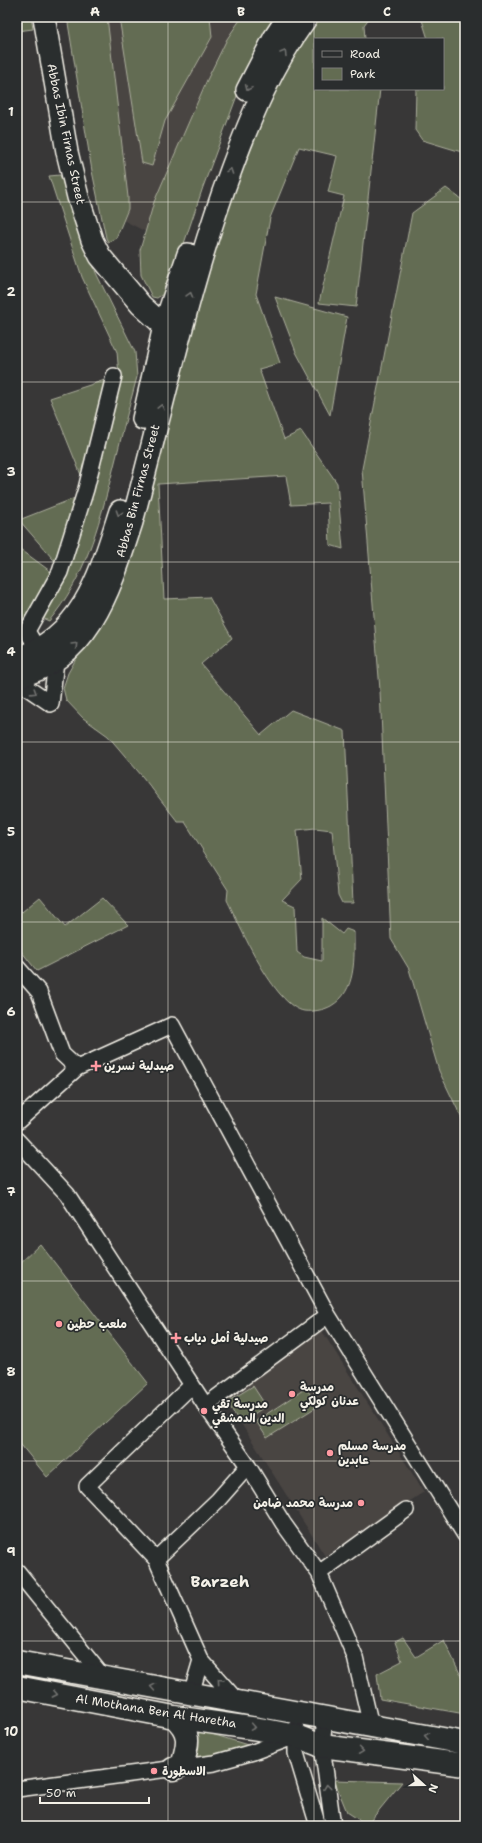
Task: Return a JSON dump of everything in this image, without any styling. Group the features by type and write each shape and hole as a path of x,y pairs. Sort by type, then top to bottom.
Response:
{"main road":[{"name":"Abbas Ibin Firnas Street","path":"44,17 68,152 78,197 92,240 100,256 141,305 172,329"},
{"path":"172,329 204,204 240,106 263,58 288,17"},
{"path":"172,329 253,113 277,64 308,17"},
{"name":"Abbas Bin Firnas Street","path":"17,677 35,672 47,652 80,611 101,567 134,462 172,329"},
{"name":"Abbas Bin Firnas Street","path":"17,658 47,652"},
{"path":"17,1662 465,1743"},
{"name":"Al Mothana Ben Al Haretha","path":"17,1687 174,1717 230,1724 296,1736 322,1746 465,1765"},
{"path":"173,1769 182,1764 189,1743 182,1724 174,1717"}],"street":[{"path":"17,681 51,704 47,652 27,631 60,572 86,488 114,376"},
{"path":"17,967 39,992 62,1054 77,1068"},
{"path":"17,1122 77,1068 172,1025 328,1315 465,1535"},
{"path":"17,1140 67,1194 205,1406 248,1466 282,1523 319,1573 355,1657 371,1726"},
{"path":"205,1406 328,1315"},
{"path":"192,1385 87,1486 156,1558 201,1660 238,1702"},
{"path":"156,1558 218,1500 248,1466"},
{"path":"319,1573 406,1510"},
{"path":"17,1571 104,1678"},
{"path":"191,1694 201,1660"},
{"path":"298,1713 296,1753 318,1826"},
{"path":"325,1718 322,1746 333,1826"},
{"path":"17,1789 214,1764 253,1752 296,1736"}],"shaded area":[{"path":"67,17 283,17 241,85 203,187 168,291 157,298 152,297 141,275 140,250 146,232 123,220 116,238 108,242 106,238 92,171"},
{"path":"322,1331 424,1492 325,1556 223,1395"}],"green space":[{"path":"17,17 31,17 33,29 17,31"},
{"path":"67,17 107,17 128,197 128,209 116,238 108,242 92,171"},
{"path":"119,17 210,17 212,37 165,121 152,166 142,163"},
{"path":"242,17 283,17 241,85 203,187 168,291 157,298 152,297 141,275 140,250 154,202 207,80 227,39"},
{"path":"316,17 370,17 364,25 365,38 314,38 314,90 380,90 356,307 319,303 344,196 328,192 337,156 299,147 270,218 256,294 280,363 259,369 284,439 301,431 337,483 343,549 330,545 328,503 291,505 286,476 158,484 164,599 209,597 232,638 201,664 261,735 291,710 345,731 353,903 342,903 338,895 332,830 315,828 297,830 302,879 282,900 295,906 297,952 304,957 322,961 322,918 342,934 346,929 354,932 354,963 350,983 346,992 331,1006 314,1011 304,1011 293,1006 281,995 270,981 249,945 227,900 228,890 185,822 178,822 108,736 83,718 66,700 63,688 68,673 99,624 194,319 240,160 276,79"},
{"path":"421,17 465,17 465,153 422,140 415,130 416,90 444,90 444,38 428,38"},
{"path":"60,175 96,273 135,352 137,377 107,494 89,552 72,587 49,621 40,617 66,574 82,527 119,375 117,352 82,277 49,176"},
{"path":"446,188 465,202 465,1125 439,1071 409,969 391,939 380,690 362,469 412,213"},
{"path":"275,297 347,317 330,415 296,352"},
{"path":"105,380 83,480 50,398"},
{"path":"75,498 59,566 19,520"},
{"path":"17,549 20,549 50,571 51,585 24,622 17,613"},
{"path":"40,897 65,927 102,898 128,925 37,971 17,946 17,907 22,912"},
{"name":"ملعب حطين","path":"40,1244 148,1383 47,1477 17,1440 17,1266"},
{"path":"253,1386 266,1406 240,1423 227,1402"},
{"path":"306,1388 318,1406 267,1438 256,1421"},
{"path":"403,1638 416,1657 444,1640 465,1684 465,1714 380,1699 377,1674 402,1661 395,1642"},
{"path":"189,1727 251,1746 188,1764"},
{"path":"334,1780 402,1782 367,1825 347,1812"}],"place":[{"name":"صيدلية نسرين","path":"96,1066"},
{"name":"ملعب حطين","path":"59,1324"},
{"name":"صيدلية أمل دياب","path":"176,1338"},
{"name":"مدرسة عدنان كولكي","path":"292,1394"},
{"name":"مدرسة تقي الدين الدمشقي","path":"204,1411"},
{"name":"مدرسة مسلم عابدين","path":"330,1453"},
{"name":"مدرسة محمد ضامن","path":"361,1503"},
{"name":"الاسطورة","path":"154,1771"}],"district":[{"name":"Barzeh","path":"220,1581"}]}
